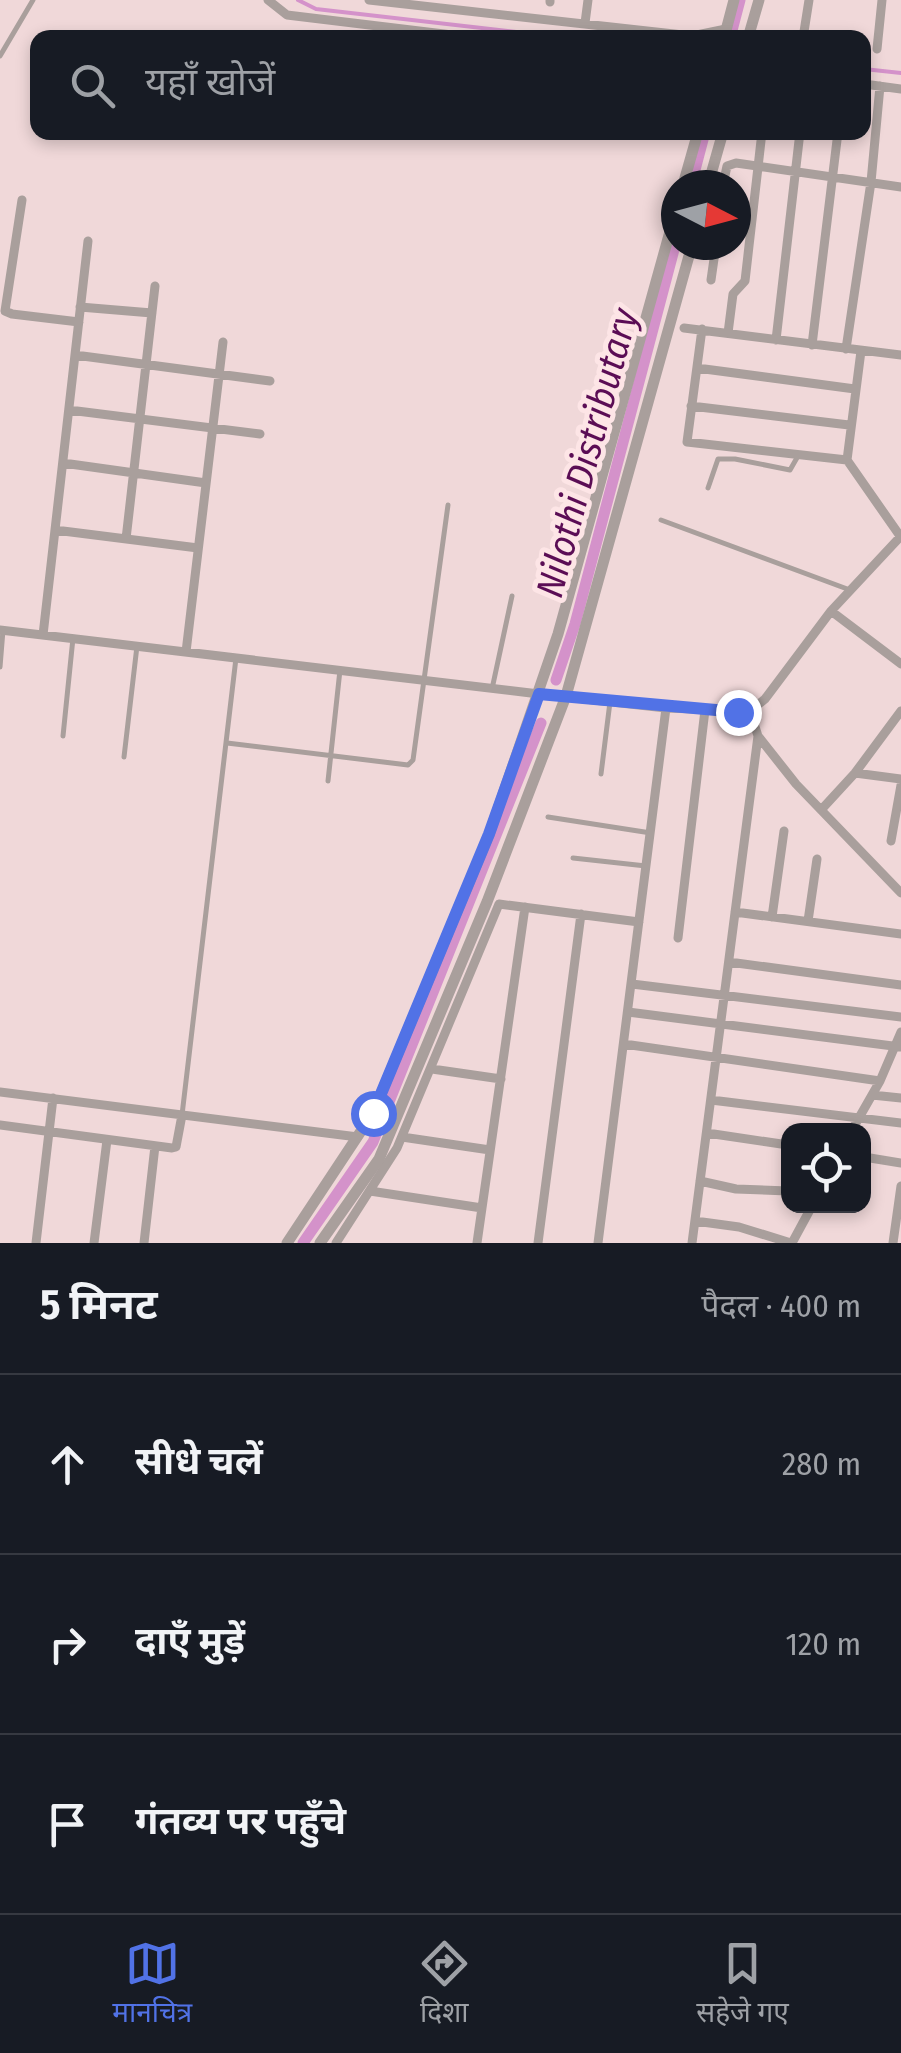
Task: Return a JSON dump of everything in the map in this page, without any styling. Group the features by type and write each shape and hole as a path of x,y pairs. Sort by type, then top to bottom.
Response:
{"street":[{"path":"268,0 287,14 413,30"},
{"path":"371,0 475,6 512,15 643,30"},
{"path":"512,15 514,0"},
{"path":"585,23 588,0"},
{"path":"726,30 734,0"},
{"path":"750,30 759,0"},
{"path":"804,30 809,0"},
{"path":"877,49 882,0"},
{"path":"871,85 901,88"},
{"path":"846,349 871,182 880,86"},
{"path":"687,170 696,140"},
{"path":"712,170 721,140"},
{"path":"728,333 732,294 744,281 761,140"},
{"path":"776,340 799,140"},
{"path":"812,345 837,140"},
{"path":"728,170 730,163 901,187"},
{"path":"22,200 5,311 78,322"},
{"path":"43,635 88,241"},
{"path":"287,1243 373,1113 489,834 539,694 662,260"},
{"path":"336,1243 402,1136 432,1069 493,903 566,696 688,260"},
{"path":"711,280 714,260"},
{"path":"126,539 155,286"},
{"path":"80,307 152,314"},
{"path":"684,328 897,355"},
{"path":"702,329 686,442 846,460"},
{"path":"186,652 223,342"},
{"path":"2,630 610,702 750,711 765,699 831,610 901,536 846,460 861,351"},
{"path":"75,355 270,381"},
{"path":"697,368 855,388"},
{"path":"691,406 849,425"},
{"path":"68,410 260,434"},
{"path":"62,463 206,482"},
{"path":"55,530 198,548"},
{"path":"831,610 901,664"},
{"path":"614,1243 598,1242 666,708"},
{"path":"678,938 705,710"},
{"path":"750,711 758,736 821,810 901,893"},
{"path":"821,810 899,717"},
{"path":"692,1243 758,736"},
{"path":"855,773 901,782 891,841"},
{"path":"772,916 784,830"},
{"path":"808,922 817,859"},
{"path":"493,903 639,922"},
{"path":"320,1243 379,1160 493,903"},
{"path":"477,1243 526,907"},
{"path":"735,912 901,934"},
{"path":"538,1243 581,914"},
{"path":"729,962 901,985"},
{"path":"632,984 901,1017"},
{"path":"628,1012 897,1046"},
{"path":"856,1123 901,1032"},
{"path":"624,1044 880,1080"},
{"path":"432,1069 500,1079"},
{"path":"0,1092 358,1136"},
{"path":"872,1095 901,1098"},
{"path":"36,1243 53,1098"},
{"path":"711,1100 901,1123"},
{"path":"0,1125 176,1147 182,1116"},
{"path":"706,1133 781,1144"},
{"path":"402,1136 490,1150"},
{"path":"94,1243 107,1140"},
{"path":"144,1243 155,1146"},
{"path":"871,1158 901,1163"},
{"path":"700,1182 736,1189 781,1190"},
{"path":"893,1243 898,1230 901,1186"},
{"path":"370,1191 482,1208"},
{"path":"695,1221 740,1227 791,1243 808,1213"}],"lane":[{"path":"0,56 32,0"},
{"path":"897,355 901,366"},
{"path":"708,488 718,459 790,470 798,456"},
{"path":"226,742 408,766 412,760 448,505"},
{"path":"661,520 850,590"},
{"path":"492,689 512,596"},
{"path":"0,667 2,630"},
{"path":"64,736 73,638"},
{"path":"124,757 137,646"},
{"path":"182,1116 236,658"},
{"path":"328,781 340,670"},
{"path":"601,774 610,702"},
{"path":"548,817 650,833"},
{"path":"573,858 646,866"}],"waterway":[{"path":"298,0 316,9 498,30"},
{"name":"Nilothi Distributary","path":"732,30 740,0"},
{"path":"871,70 901,73"},
{"name":"Nilothi Distributary","path":"695,170 703,140"},
{"name":"Nilothi Distributary","path":"556,680 575,624 671,260"},
{"name":"Nilothi Distributary","path":"303,1243 373,1142 541,723"}],"route":[{"path":"373,1113 489,834 539,694 738,712"}]}
